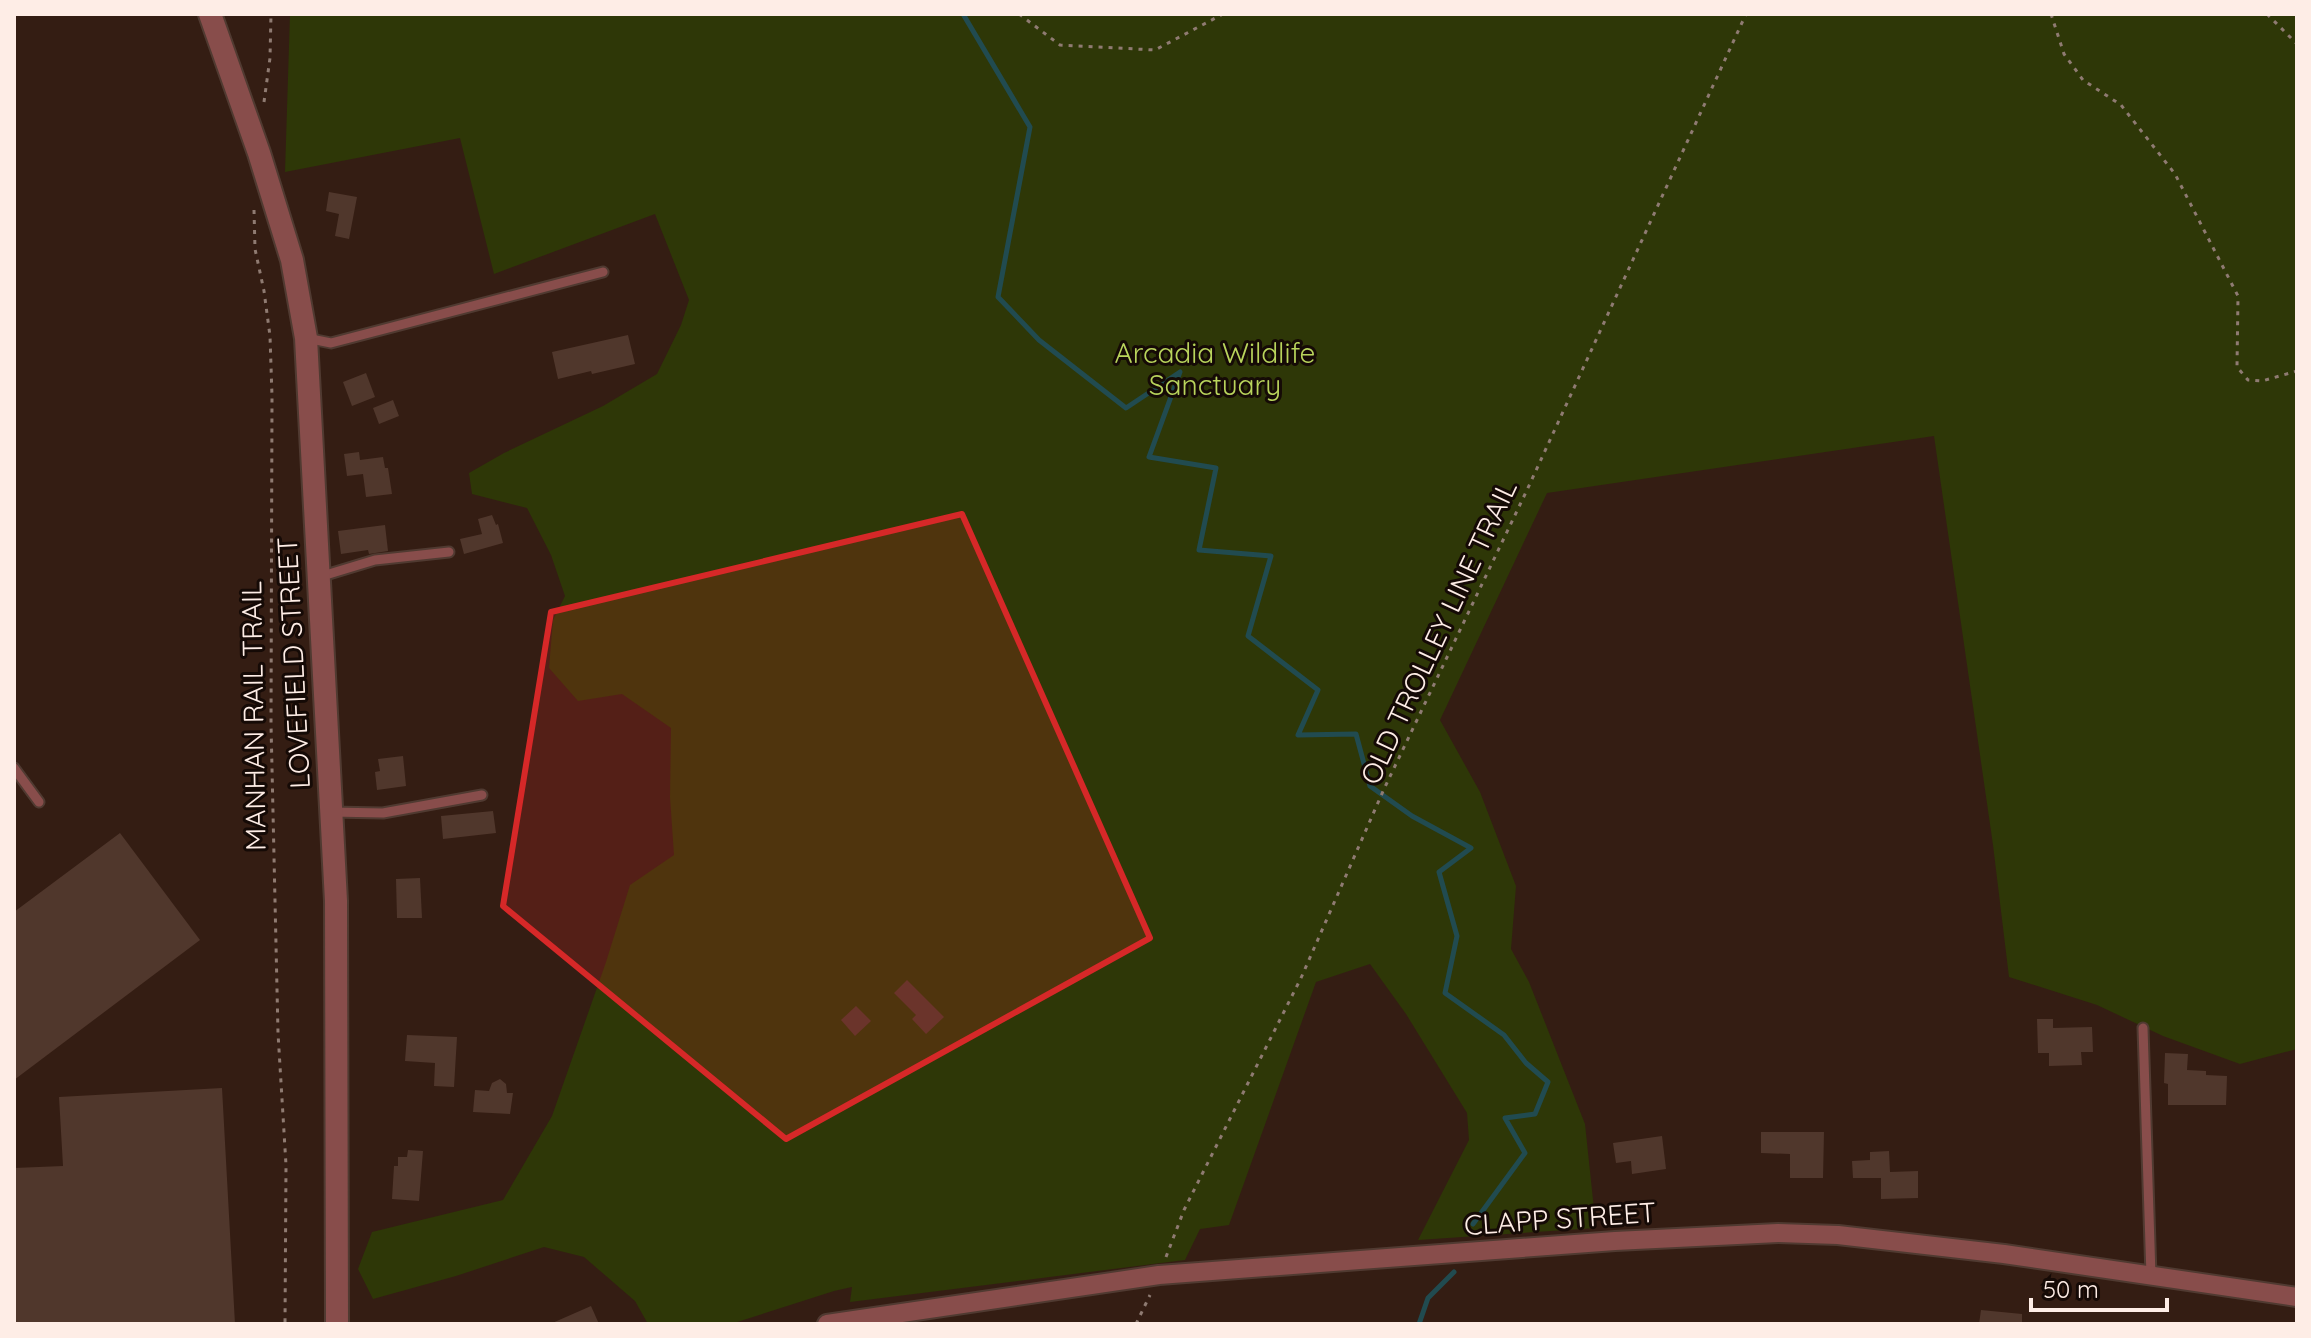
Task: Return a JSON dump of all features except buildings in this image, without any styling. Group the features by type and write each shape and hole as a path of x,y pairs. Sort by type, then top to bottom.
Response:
{"street":[{"name":"LOVEFIELD STREET","path":"210,14 259,153 292,260 306,338 336,917 337,1324"},
{"name":"CLAPP STREET","path":"827,1324 1159,1275 1615,1241 1778,1233 1838,1235 2004,1254 2297,1297"}],"lane":[{"path":"306,338 331,343 603,272"},
{"path":"319,577 375,560 449,552"},
{"path":"14,768 39,802"},
{"path":"331,812 383,813 482,795"},
{"path":"2143,1028 2151,1276"}],"path":[{"path":"263,104 270,58 271,14"},
{"path":"1019,14 1060,45 1155,50 1223,14"},
{"name":"OLD TROLLEY LINE TRAIL","path":"1163,1265 1184,1210 1301,978 1384,789 1527,490 1746,14"},
{"path":"2051,14 2064,54 2083,80 2121,105 2175,174 2238,296 2237,367 2248,380 2262,381 2297,371"},
{"path":"2267,14 2297,44"},
{"name":"MANHAN RAIL TRAIL","path":"254,208 255,249 267,314 271,381 271,724 278,1033 286,1165 285,1324"},
{"path":"1136,1324 1152,1291"}],"highlighted area":[{"path":"962,514 1150,938 786,1139 503,906 551,612"}],"green space":[{"name":"Arcadia Wildlife Sanctuary","path":"290,14 2297,14 2297,1049 2240,1064 2163,1036 2097,1005 2009,977 1934,436 1547,493 1440,720 1480,792 1516,886 1511,949 1529,982 1585,1124 1596,1228 1418,1240 1469,1140 1467,1113 1406,1014 1370,964 1316,982 1229,1225 1200,1229 1185,1260 850,1302 852,1287 731,1324 648,1324 635,1301 584,1257 544,1247 373,1299 358,1269 372,1232 503,1200 552,1116 630,885 674,855 670,797 671,728 622,694 578,701 549,668 553,620 565,596 551,555 527,508 472,494 469,473 603,406 657,374 681,325 689,300 655,214 494,274 460,138 285,172"}],"waterway":[{"path":"963,14 1030,127 998,297 1039,340 1126,408 1180,372 1149,457 1216,468 1199,550 1271,556 1248,636 1318,690 1298,735 1356,734 1370,786 1412,816 1471,848 1439,872 1457,936 1445,993 1504,1035 1526,1063 1548,1082 1535,1114 1505,1118 1525,1153 1473,1224"},
{"path":"1419,1324 1428,1298 1454,1272"}]}
